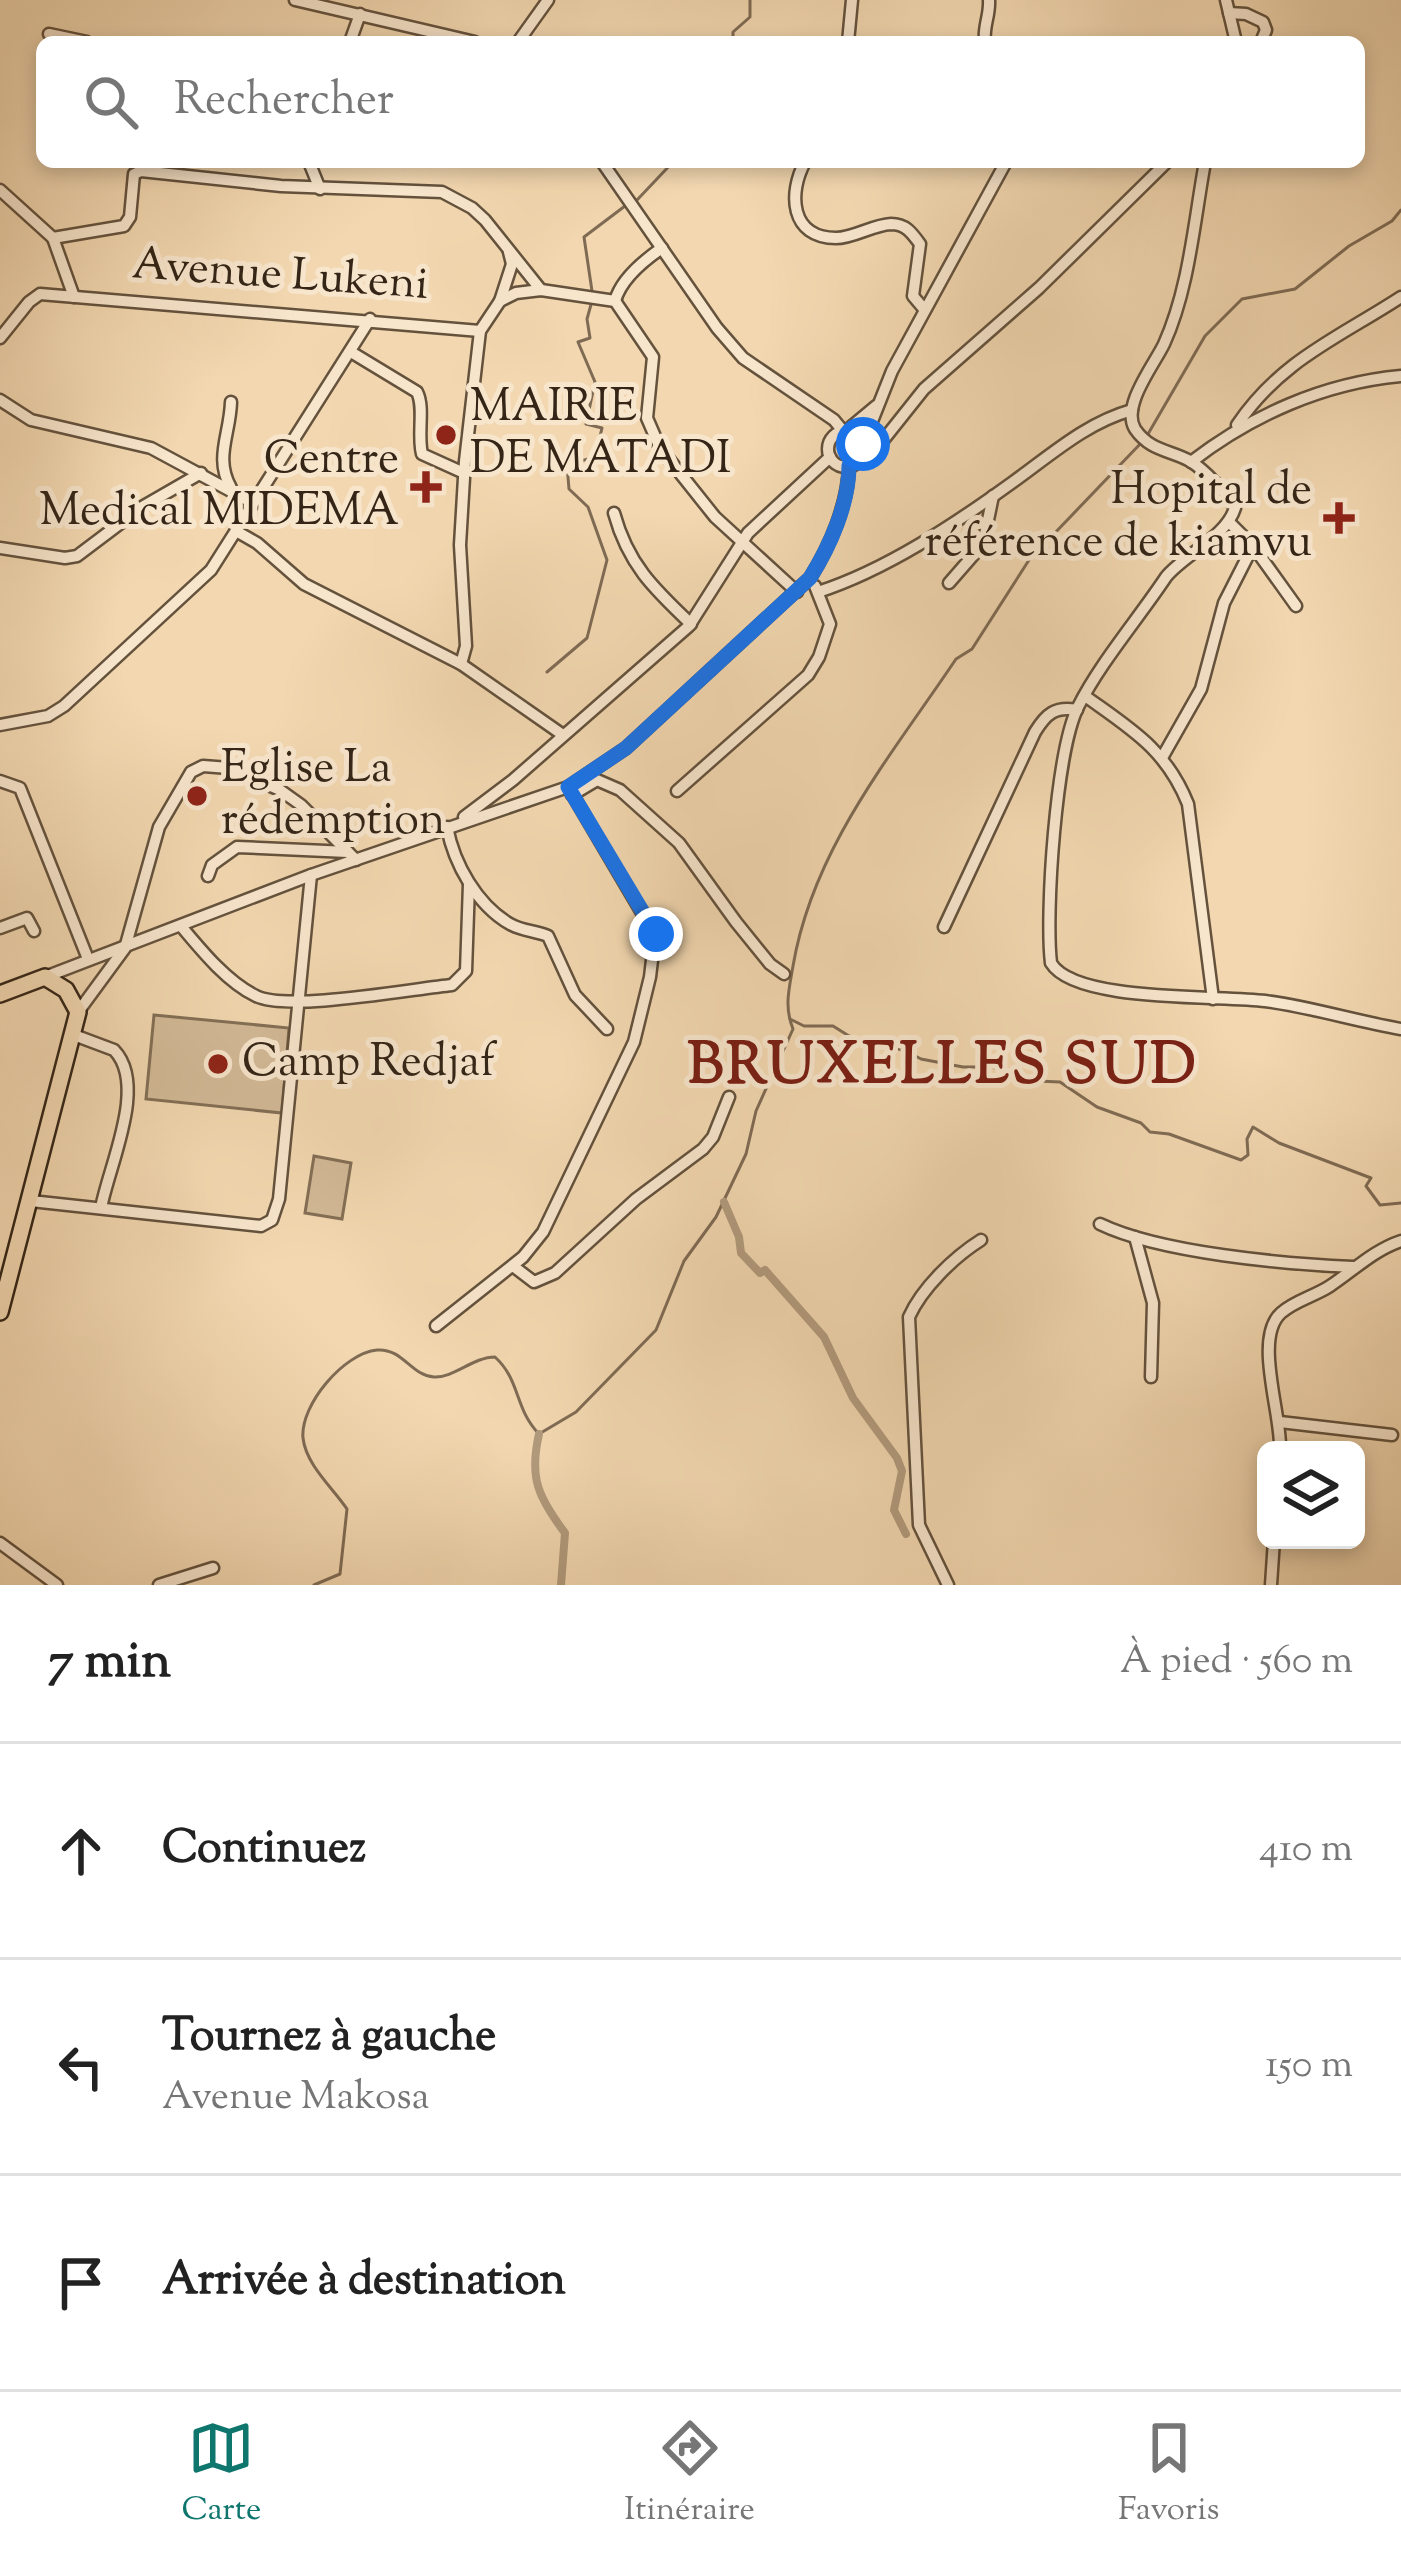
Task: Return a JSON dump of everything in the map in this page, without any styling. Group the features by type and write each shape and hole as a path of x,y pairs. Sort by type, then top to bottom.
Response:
{"highway":[{"path":"0,994 45,977 66,990 78,1012 0,1312"}],"street":[{"path":"295,0 450,36"},
{"path":"522,36 548,0"},
{"path":"849,36 852,0"},
{"path":"985,36 988,0"},
{"path":"1227,6 1234,36"},
{"path":"1227,6 1263,22 1264,36"},
{"path":"352,36 360,14"},
{"path":"50,34 59,36"},
{"path":"311,168 320,189"},
{"path":"606,168 743,358 844,431 857,435 863,450"},
{"path":"802,168 793,205 799,221 811,231 837,238 893,224 909,229 920,244 913,296 924,309"},
{"path":"863,450 924,309 1003,168"},
{"path":"570,791 626,748 810,578 823,557 845,496 849,466 863,450 885,438 924,389 1039,288 1161,168"},
{"path":"1203,168 1180,294 1166,338 1132,410 1133,427 1155,449 1191,462 1235,508 1229,522 1166,577 1077,710 1060,782 1050,936 1053,969 1072,979 1154,997 1288,1004 1401,1029"},
{"path":"53,238 124,226 130,217 134,174 141,171 320,189 442,192 472,208 541,290"},
{"path":"0,190 53,238 74,297"},
{"path":"461,664 466,646 460,545 464,473 480,331 500,301 512,264 508,248"},
{"path":"662,248 618,288 615,301 653,357 647,418 659,448 715,517 796,592"},
{"path":"500,301 515,293 541,290 615,301"},
{"name":"Avenue Lukeni","path":"0,338 40,294 480,331"},
{"path":"1235,428 1252,402 1290,364 1401,297"},
{"path":"0,727 48,716 64,706 201,581 370,319"},
{"path":"351,352 420,395 422,454 464,473"},
{"path":"1191,462 1235,428 1331,388 1401,376"},
{"path":"0,400 31,420 130,440 253,503"},
{"path":"231,402 220,461 232,490"},
{"path":"830,440 879,404"},
{"path":"814,408 830,440 830,457 849,466"},
{"path":"818,592 870,574 994,496 1096,421 1132,410"},
{"path":"452,825 513,780 691,624 742,540 830,457"},
{"path":"0,548 77,556 142,507 201,473"},
{"path":"949,583 983,544 994,496"},
{"path":"614,513 634,566 691,624"},
{"path":"1229,522 1296,605"},
{"path":"236,531 304,584 461,664 563,735"},
{"path":"1163,756 1201,689 1224,603 1253,546"},
{"path":"677,791 808,676 830,624 810,578"},
{"path":"1085,696 1163,756 1188,804 1213,999"},
{"path":"944,927 1035,732 1046,716 1061,707 1077,710"},
{"path":"78,1012 125,948 159,827 191,772 203,766 229,768 280,790 302,805 352,856"},
{"path":"513,780 528,800"},
{"path":"45,977 352,856 597,780 620,790 691,856 736,922 784,974"},
{"path":"0,781 20,788 88,959"},
{"path":"436,1326 513,1266 542,1232 634,1042 656,950 650,920 570,791"},
{"path":"452,825 456,862 469,884 512,926 548,936 575,995 607,1029"},
{"path":"208,876 212,865 237,847 352,856"},
{"path":"32,1201 261,1226 272,1220 279,1198 311,875"},
{"path":"181,926 232,979 256,996 296,1002 452,985 466,970 469,884"},
{"path":"0,928 27,918 34,931"},
{"path":"74,1035 114,1049 127,1072 127,1108 101,1208"},
{"path":"513,1266 534,1282 555,1273 636,1199 703,1149 729,1097"},
{"path":"1100,1224 1135,1237 1296,1265 1356,1268"},
{"path":"1135,1237 1153,1303 1151,1377"},
{"path":"948,1585 919,1526 909,1318 916,1302 981,1240"},
{"path":"1280,1441 1269,1343 1275,1320 1401,1240"},
{"path":"1280,1422 1392,1435"},
{"path":"0,1543 57,1585"},
{"path":"1271,1585 1273,1549"},
{"path":"159,1585 213,1568"}],"shaded area":[{"name":"Camp Redjaf","path":"154,1015 289,1028 282,1113 146,1099"},
{"path":"314,1156 351,1163 342,1219 305,1213"}],"waterway":[{"path":"733,36 750,17 750,0"},
{"path":"637,200 667,168"},
{"path":"592,291 584,237 625,206"},
{"path":"1148,434 1205,336 1242,299 1295,289 1401,210"},
{"path":"547,672 587,638 607,560 588,507 569,489 567,465 595,457 602,428 586,424 595,382 578,342 590,338 587,319 592,301"},
{"path":"314,1585 340,1574 347,1509 309,1458 304,1425 316,1396 351,1360 386,1351 434,1377 495,1357 539,1434 576,1412 656,1330 684,1261 716,1217 746,1154 756,1111 793,1029 788,1005 793,966 803,923 836,843 906,731 956,659 972,649 1029,560 1142,442"},
{"path":"790,1019 804,1026 833,1026 849,1036 921,1059 992,1067 1037,1081 1060,1082 1097,1107 1141,1123 1150,1132 1169,1134 1241,1160 1248,1155 1247,1139 1253,1127 1279,1143 1371,1178 1366,1186 1380,1205 1401,1203"},
{"path":"724,1202 741,1253 760,1273 765,1270 824,1337 853,1398 897,1458 902,1471 894,1510 906,1534"},
{"path":"539,1434 538,1486 565,1533 561,1585"}],"place":[{"name":"MAIRIE DE MATADI","path":"446,435"},
{"name":"Centre Medical MIDEMA","path":"426,487"},
{"name":"Hopital de référence de kiamvu","path":"1339,518"},
{"name":"Eglise La rédemption","path":"197,796"},
{"name":"Camp Redjaf","path":"218,1064"}],"district":[{"name":"BRUXELLES SUD","path":"943,1068"}],"route":[{"path":"656,934 568,787 626,748 810,578 823,557 845,496 849,466 859,460 863,444"}]}
